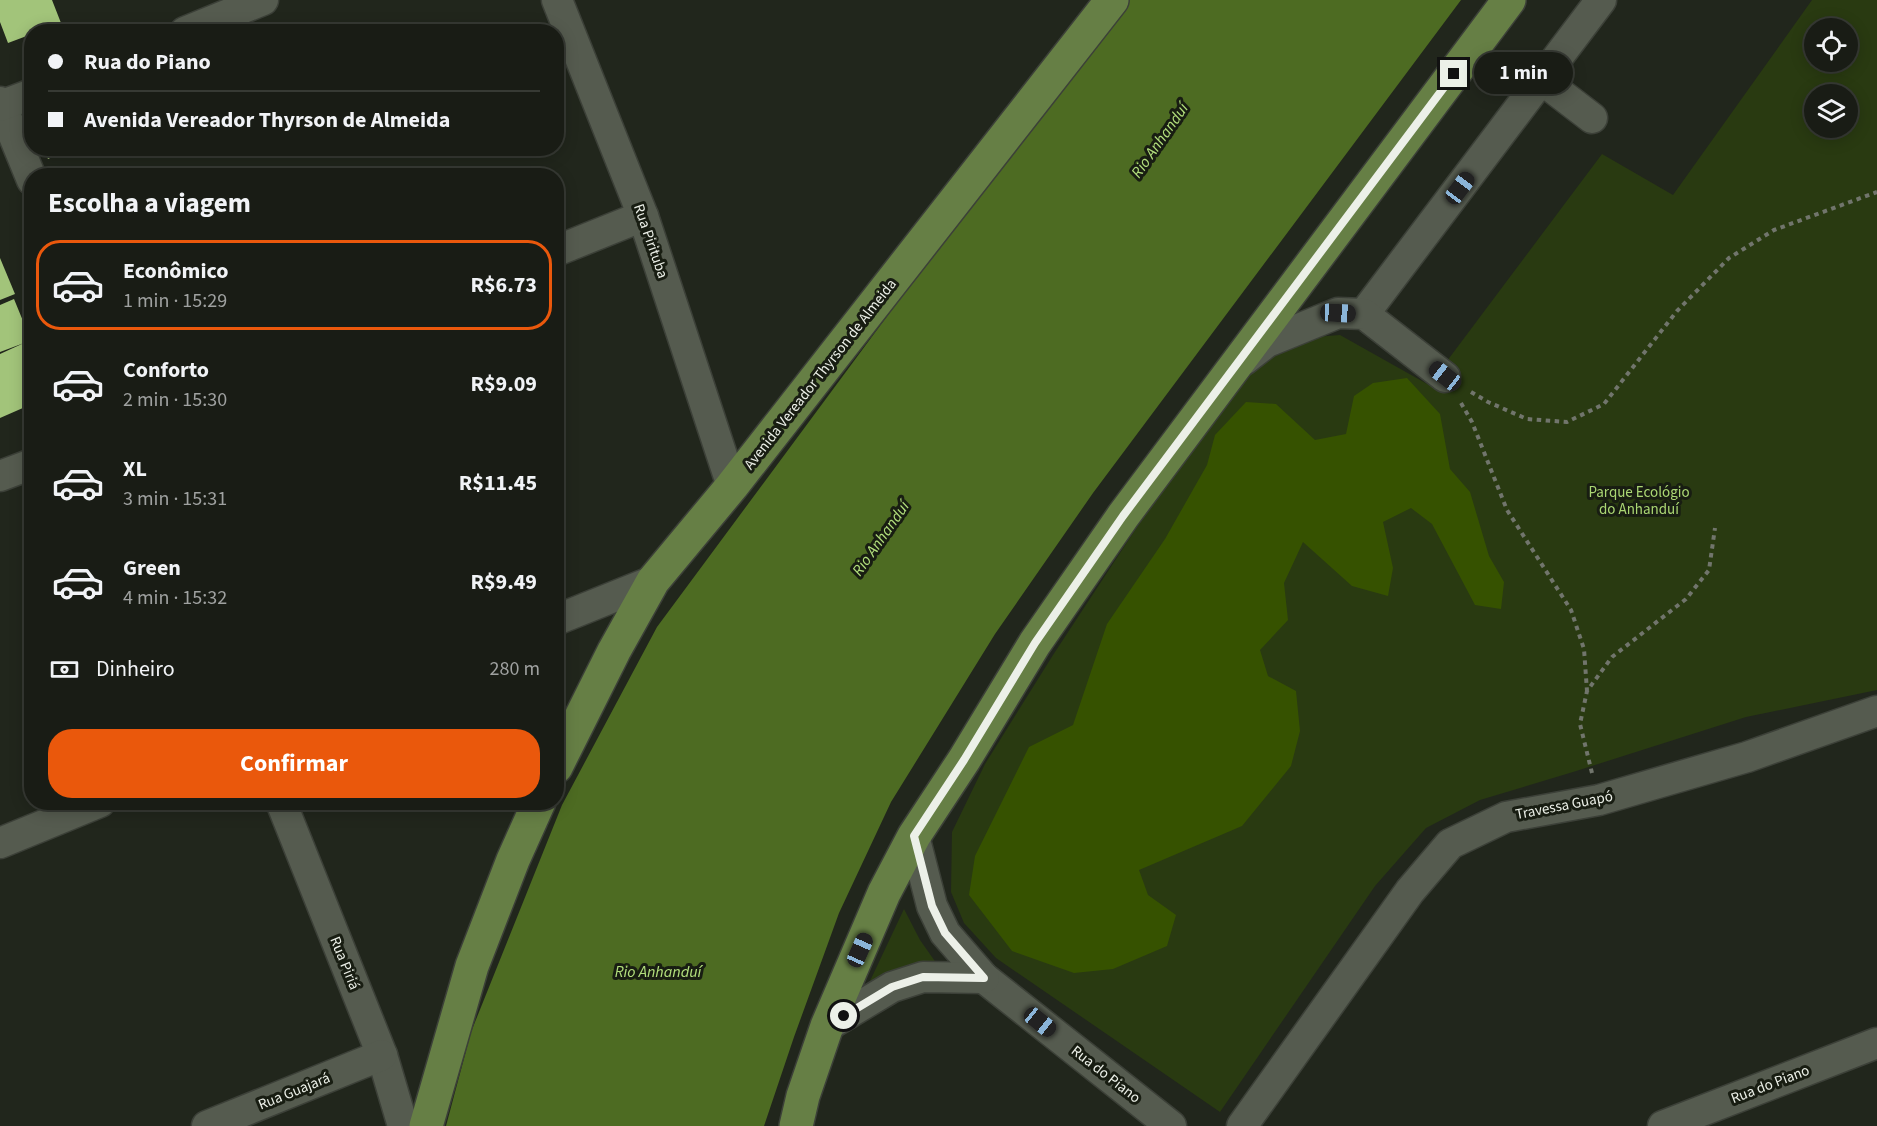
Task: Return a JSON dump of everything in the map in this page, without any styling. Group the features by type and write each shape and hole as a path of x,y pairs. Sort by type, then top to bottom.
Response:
{"main road":[{"name":"Avenida Vereador Thyrson de Almeida","path":"564,751 614,651 653,581 732,486 1112,0"},
{"path":"796,1126 827,1026 885,893 914,836 964,760 1035,643 1123,516 1509,0"},
{"path":"426,1126 472,966 513,860 535,810"}],"street":[{"path":"204,24 263,0"},
{"name":"Rua Pirituba","path":"556,0 643,216 732,486"},
{"path":"1364,314 1601,0"},
{"path":"1541,79 1592,118"},
{"path":"24,97 0,105 27,168"},
{"path":"564,248 643,216"},
{"path":"1233,369 1267,342 1338,313 1364,314 1445,376"},
{"path":"0,476 24,467"},
{"path":"564,617 653,581"},
{"name":"Travessa Guapó","path":"1242,1126 1410,891 1450,844 1506,817 1599,800 1747,758 1877,711"},
{"path":"0,843 80,810"},
{"name":"Rua Piriá","path":"284,810 382,1055 403,1126"},
{"name":"Rua do Piano","path":"914,836 932,906 945,933 984,978 1172,1126"},
{"path":"827,1026 892,987 923,977 984,978"},
{"name":"Rua do Piano","path":"1663,1126 1877,1043"},
{"name":"Rua Guajará","path":"207,1126 382,1055"}],"path":[{"path":"1445,376 1488,402 1527,419 1567,422 1604,404 1677,311 1729,258 1774,230 1877,192"},
{"path":"1445,376 1472,422 1507,510 1571,610 1584,649 1587,691 1581,724 1599,800"},
{"path":"1587,691 1612,657 1686,599 1709,570 1715,528"}],"green space":[{"name":"Parque Ecológio do Anhanduí","path":"1812,0 1877,0 1877,690 1746,717 1480,800 1426,828 1375,886 1220,1112 996,958 964,923 951,892 952,832 985,764 1053,655 1139,524 1245,378 1273,355 1315,337 1340,335 1429,385 1602,154 1673,195"},
{"path":"904,909 920,940 939,967 888,975 870,981"}],"shaded area":[{"path":"1407,378 1440,414 1450,469 1470,492 1489,556 1504,582 1501,609 1475,605 1432,524 1411,508 1383,522 1393,568 1388,596 1352,586 1303,542 1284,583 1288,620 1260,650 1268,676 1296,691 1300,731 1291,766 1242,826 1139,870 1148,895 1176,915 1167,946 1113,969 1074,973 1012,951 969,895 975,856 1029,747 1073,725 1107,624 1165,539 1207,465 1215,435 1246,402 1276,404 1315,440 1346,434 1354,396 1373,383"}],"water":[{"name":"Rio Anhanduí","path":"1129,0 1461,0 1093,493 995,634 891,802 839,913 764,1126 446,1126 471,1032 560,810 564,810 564,801 657,627 982,188"}],"building":[{"path":"0,0 52,0 61,23 24,24 24,37 8,43 0,22"},
{"path":"0,258 15,294 0,300"},
{"path":"14,299 24,323 24,343 0,352 0,305"},
{"path":"24,343 24,408 0,418 0,354"}],"route":[{"path":"844,1016 892,987 923,977 984,978 945,933 932,906 914,836 964,760 1035,643 1123,516 1454,74"}]}
